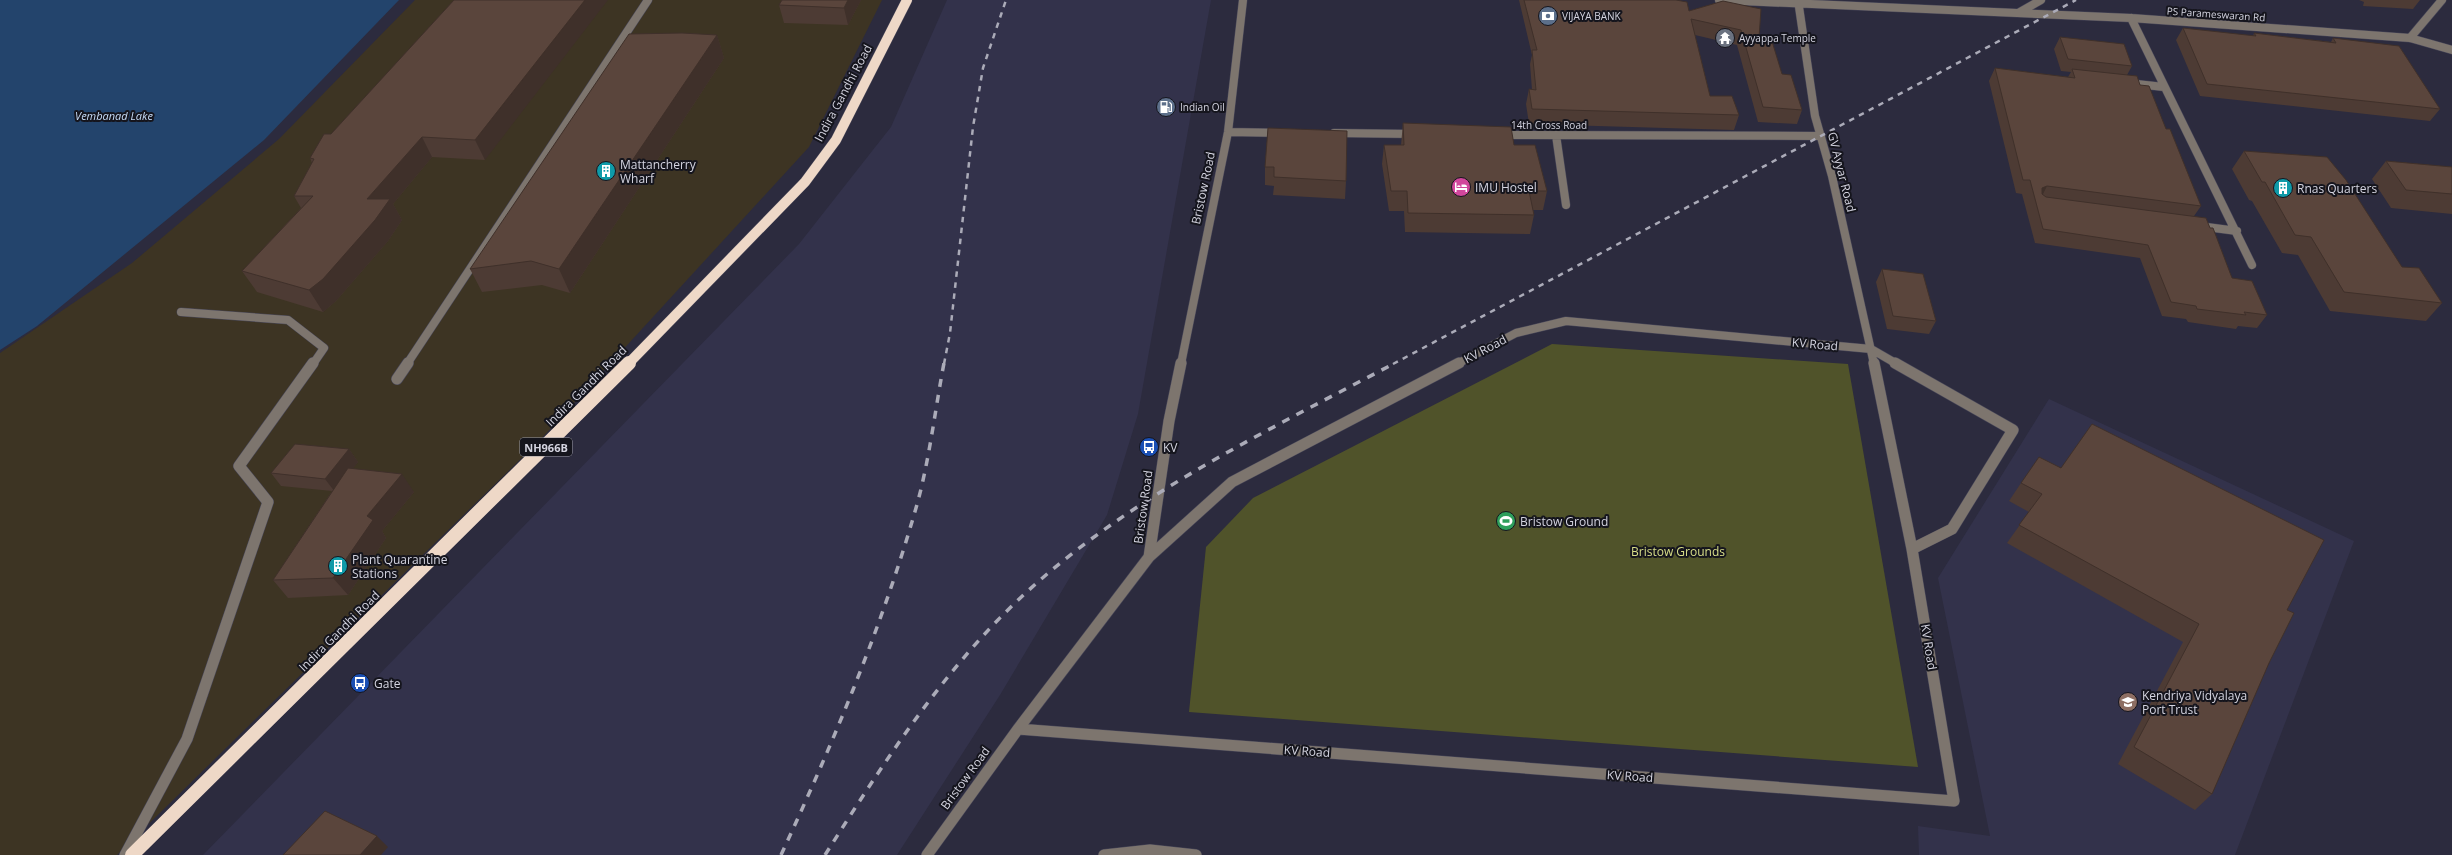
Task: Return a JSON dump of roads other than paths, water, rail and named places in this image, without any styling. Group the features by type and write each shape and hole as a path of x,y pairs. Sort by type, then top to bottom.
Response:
{"highway":[{"name":"Indira Gandhi Road","path":"132,855 562,431 805,182 836,140 907,0"}],"street":[{"path":"397,379 648,0"},
{"name":"Bristow Road","path":"928,855 949,822 1149,557 1169,421 1228,132 1244,0"},
{"name":"PS Parameswaran Rd","path":"1719,0 1798,2 2131,18 2410,38 2452,50"},
{"path":"2020,12 2041,0"},
{"path":"2410,38 2442,0"},
{"name":"GV Ayyar Road","path":"1798,2 1815,116 1832,176 1871,349"},
{"path":"2131,18 2237,231 2252,265"},
{"path":"2117,82 2164,87"},
{"path":"1228,132 1292,133"},
{"path":"1324,133 1428,134"},
{"name":"14th Cross Road","path":"1492,134 1821,136"},
{"path":"1556,135 1566,205"},
{"path":"2189,225 2237,231"},
{"path":"125,855 188,739 268,502 239,466 324,348 288,320 181,312"},
{"name":"KV Road","path":"1018,729 1954,801 1912,549 1871,349 1566,321 1516,333 1232,482 1149,557"},
{"path":"1871,349 2013,430 1952,529 1912,549"},
{"path":"1104,855 1129,852 1186,852 1196,855"}],"water":[{"name":"Vembanad Lake","path":"0,0 399,0 264,140 37,326 0,350"}],"railway":[{"path":"944,364 950,333 973,127 983,68 1006,0"},
{"path":"1393,364 2076,0"},
{"path":"781,855 838,727 872,641 903,552 925,473 944,363"},
{"path":"825,855 912,723 936,692 987,631 1015,603 1057,566 1101,532 1196,470 1395,363"}],"place":[{"name":"VIJAYA BANK","path":"1548,16"},
{"name":"Ayyappa Temple","path":"1725,38"},
{"name":"Indian Oil","path":"1166,107"},
{"name":"Mattancherry Wharf","path":"606,171"},
{"name":"IMU Hostel","path":"1461,187"},
{"name":"Rnas Quarters","path":"2283,188"},
{"name":"KV","path":"1149,447"},
{"name":"Bristow Ground","path":"1506,521"},
{"name":"Plant Quarantine Stations","path":"338,566"},
{"name":"Gate","path":"360,683"},
{"name":"Kendriya Vidyalaya Port Trust","path":"2128,702"}],"park label":[{"name":"Bristow Grounds","path":"1678,551"}]}
